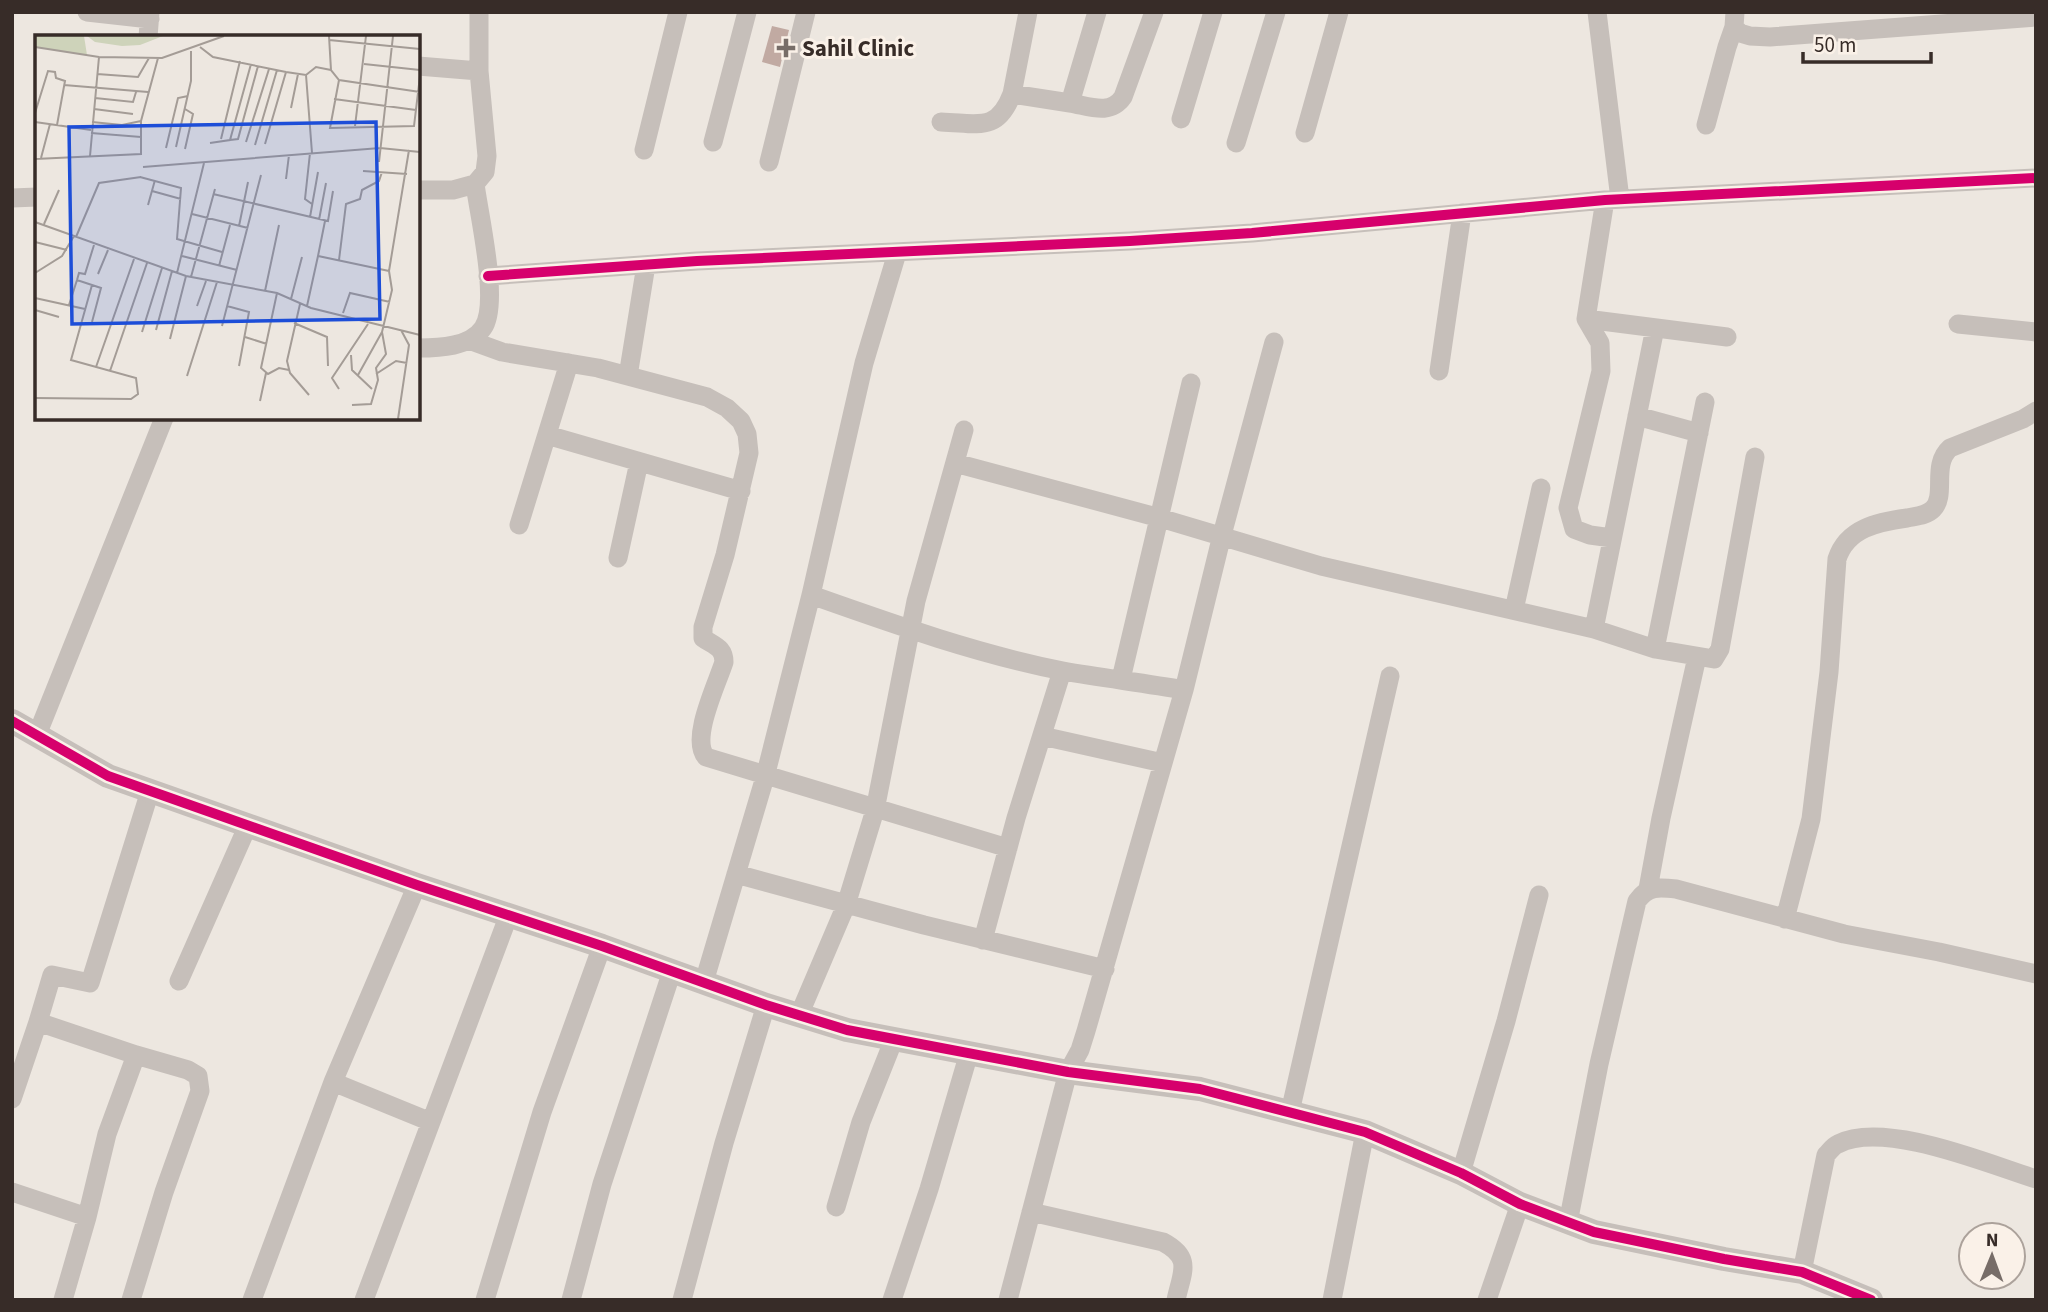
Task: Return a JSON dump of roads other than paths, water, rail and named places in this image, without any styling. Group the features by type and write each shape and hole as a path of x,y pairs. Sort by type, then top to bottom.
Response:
{"street":[{"path":"87,12 149,23"},
{"path":"420,190 453,190 475,184 485,172 479,71 479,12"},
{"path":"643,150 678,12"},
{"path":"713,142 747,12"},
{"path":"769,162 806,12"},
{"path":"941,122 994,121 1005,112 1013,94 1028,12"},
{"path":"1070,103 1097,12"},
{"path":"1013,94 1103,109 1114,107 1119,103 1154,12"},
{"path":"1181,119 1213,12"},
{"path":"1236,143 1276,12"},
{"path":"1305,132 1339,12"},
{"path":"1597,12 1612,199 1586,319 1600,343 1601,371 1568,509 1574,529 1590,535 1612,538"},
{"path":"1735,20 1740,33 1770,37 1911,19 2036,17"},
{"path":"1706,125 1735,20"},
{"path":"420,66 479,71"},
{"path":"488,276 646,265 1238,234 1612,199 2036,178"},
{"path":"420,348 437,348 470,340 483,328 489,311 488,276 475,184"},
{"path":"12,198 35,197"},
{"path":"1438,371 1462,214"},
{"path":"704,982 765,776 811,594 864,363 897,253"},
{"path":"628,376 646,265"},
{"path":"1586,319 1727,337"},
{"path":"1958,324 2036,332"},
{"path":"1594,629 1655,328"},
{"path":"470,340 502,352 569,363 707,397 727,408 741,421 747,434 749,453 725,555 703,627 703,638 722,651 724,662 700,734 699,744 706,757 1008,848"},
{"path":"1008,1300 1068,1072 1080,1050 1105,969 1184,690 1274,342"},
{"path":"519,525 569,363"},
{"path":"1121,679 1191,383"},
{"path":"1655,649 1705,402"},
{"path":"1784,919 1811,819 1829,672 1837,559 1841,547 1864,528 1882,521 1923,515 1932,511 1937,503 1941,462 1945,453 2036,411"},
{"path":"1637,416 1699,433"},
{"path":"163,420 20,729 108,776 416,885 603,946 766,1005 800,1013 847,1030 1068,1072 1200,1089 1290,1112 1365,1132 1461,1173 1520,1204 1569,1223 1607,1235 1802,1272 1871,1300"},
{"path":"800,1013 846,905 875,810 909,630 964,430"},
{"path":"547,436 741,491"},
{"path":"955,463 1160,518 1321,566 1594,629 1655,649 1714,659 1720,649 1755,457"},
{"path":"618,558 639,462"},
{"path":"1514,610 1541,488"},
{"path":"811,594 909,630 1062,671 1184,690"},
{"path":"1569,1223 1599,1064 1637,901 1648,889 1697,657"},
{"path":"983,940 1062,671"},
{"path":"1290,1112 1390,676"},
{"path":"1042,736 1163,763"},
{"path":"12,1099 52,975 89,983 150,791"},
{"path":"179,981 248,825"},
{"path":"736,874 846,905 1105,969"},
{"path":"252,1300 333,1082 416,885"},
{"path":"1648,889 1676,889 1844,934 2036,974"},
{"path":"1461,1173 1506,1021 1539,895"},
{"path":"365,1300 508,916"},
{"path":"485,1300 542,1112 603,946"},
{"path":"571,1300 603,1184 672,971"},
{"path":"682,1300 724,1143 766,1005"},
{"path":"38,1022 188,1070 198,1076 201,1083 131,1300"},
{"path":"836,1207 861,1122 894,1039"},
{"path":"892,1300 929,1189 969,1053"},
{"path":"63,1300 104,1145 136,1055"},
{"path":"333,1082 430,1122"},
{"path":"1332,1300 1365,1132"},
{"path":"1802,1272 1826,1155 1836,1145 1853,1139 1881,1137 1910,1140 2036,1179"},
{"path":"12,1192 87,1217"},
{"path":"1486,1300 1520,1204"},
{"path":"1031,1212 1163,1242 1181,1256 1183,1266 1175,1300"}],"place":[{"name":"Sahil Clinic","path":"786,48"}]}
